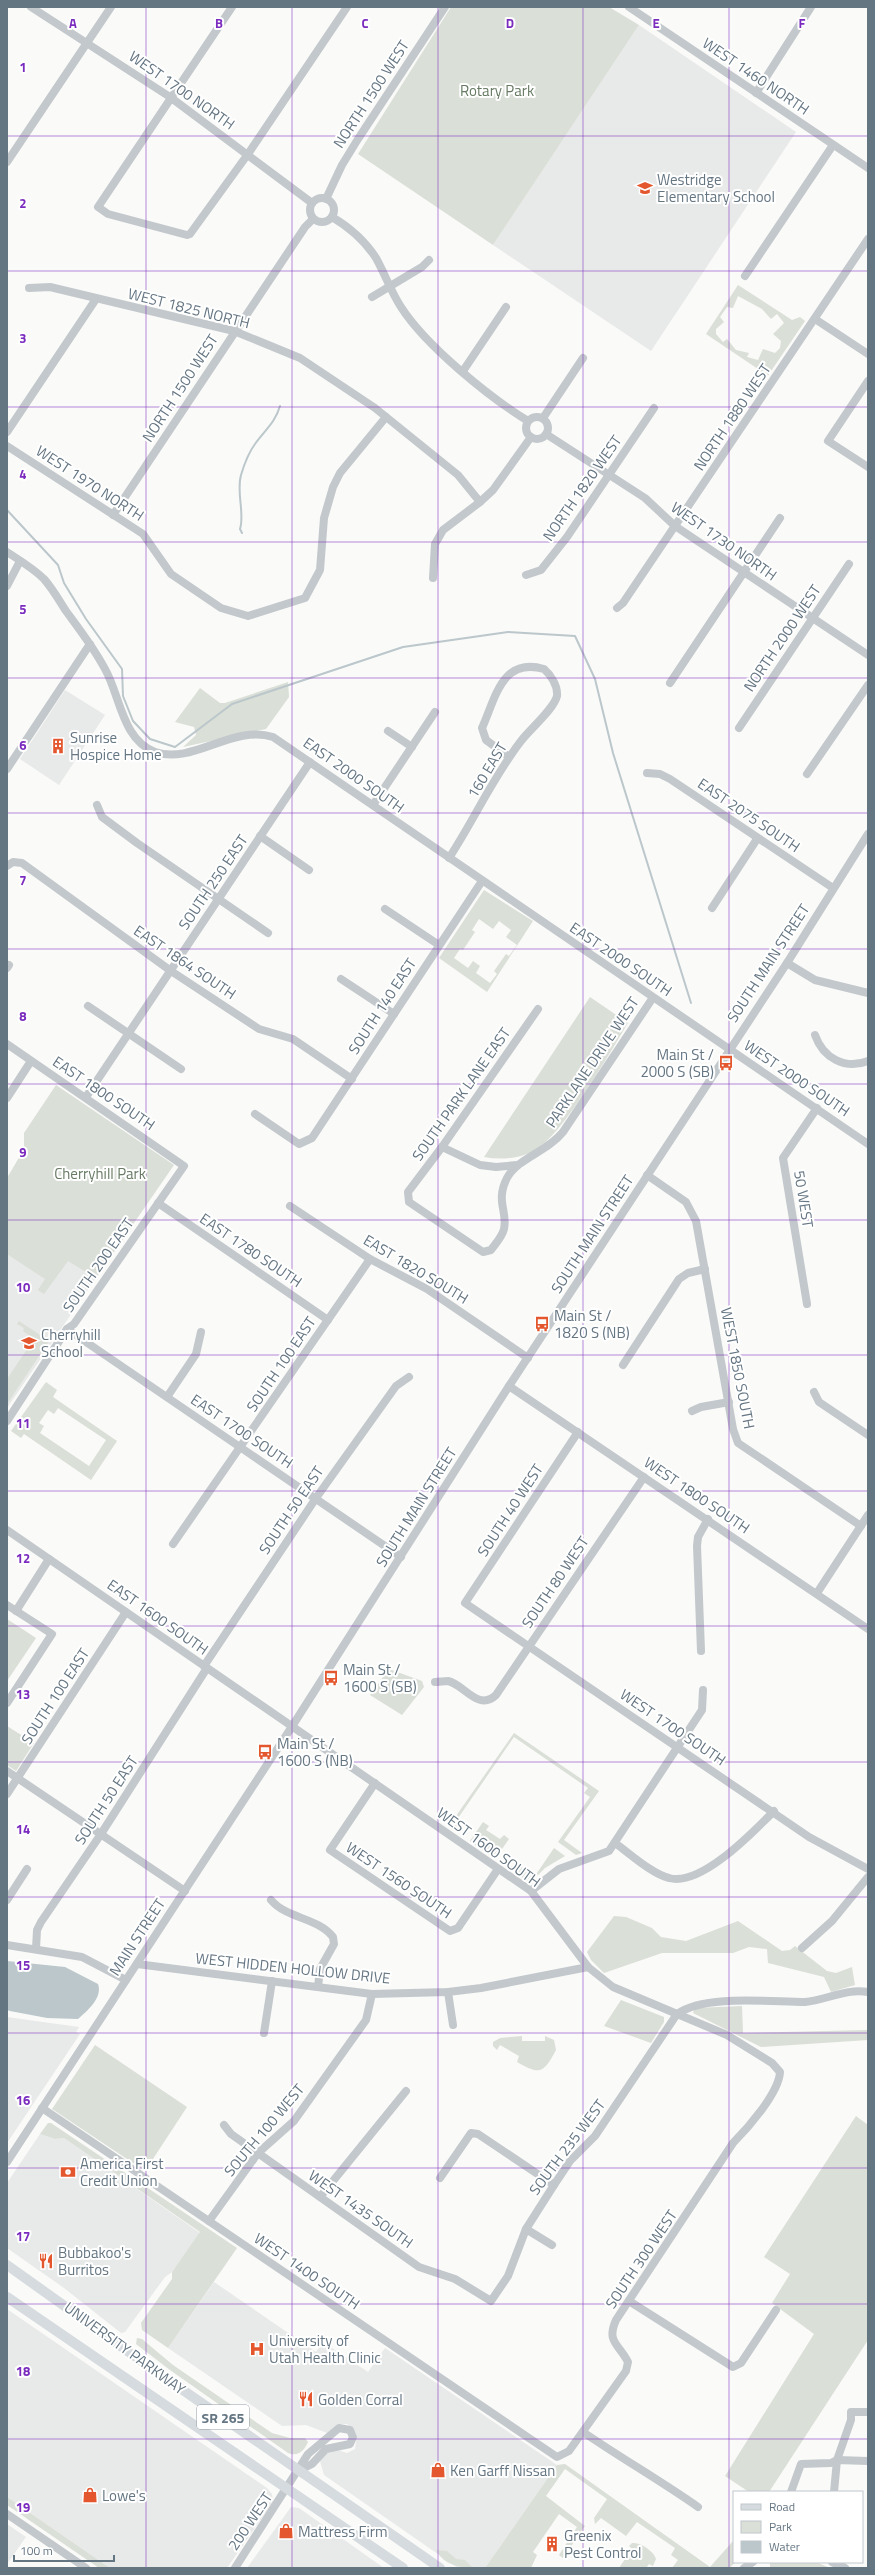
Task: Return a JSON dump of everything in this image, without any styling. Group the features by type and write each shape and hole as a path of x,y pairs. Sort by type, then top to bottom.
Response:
{"main road":[{"name":"UNIVERSITY PARKWAY","path":"7,2265 440,2568"},
{"name":"UNIVERSITY PARKWAY","path":"7,2297 403,2568"}],"street":[{"name":"WEST 1700 NORTH","path":"31,7 88,42 170,97 312,203"},
{"path":"7,162 111,7"},
{"path":"232,7 170,97 98,207 108,214 187,235 190,234 248,154 347,7"},
{"name":"NORTH 1500 WEST","path":"326,199 354,146 445,7"},
{"name":"WEST 1460 NORTH","path":"629,7 868,168"},
{"path":"756,93 811,7"},
{"path":"745,276 833,145"},
{"path":"318,198 326,199 334,208 332,217 325,222 314,219 310,211 312,203 318,198"},
{"path":"332,217 350,228 375,257 401,308 439,351 528,422"},
{"name":"NORTH 1500 WEST","path":"113,515 304,227 314,219"},
{"name":"NORTH 1880 WEST","path":"617,608 623,603 868,239"},
{"path":"372,297 429,260"},
{"name":"WEST 1825 NORTH","path":"28,288 50,287 234,331 300,358 386,417 458,475 480,502"},
{"path":"7,432 96,299"},
{"path":"463,371 506,307"},
{"path":"815,319 868,354"},
{"path":"544,418 582,358"},
{"path":"868,381 828,441 868,467"},
{"name":"NORTH 1820 WEST","path":"526,576 541,570 567,537 654,408"},
{"name":"WEST 1970 NORTH","path":"7,446 143,534 171,574 221,608 248,616 305,598 320,570 324,518 333,486 340,473 386,417"},
{"path":"535,417 544,418 548,426 546,434 539,439 531,437 526,430 528,422 535,417"},
{"name":"WEST 1730 NORTH","path":"546,434 645,498 675,526 868,655"},
{"path":"433,578 435,544 443,530 480,502 493,490 531,437"},
{"path":"670,683 780,518"},
{"name":"EAST 2000 SOUTH","path":"7,552 44,580 90,644 106,670 117,702 130,728 150,749 166,754 180,753 244,735 262,733 273,737 652,999 729,1049"},
{"path":"7,586 20,561"},
{"name":"NORTH 2000 WEST","path":"739,728 849,564"},
{"path":"7,769 90,644"},
{"name":"160 EAST","path":"449,858 477,815 509,757 555,701 556,687 551,676 544,669 518,668 507,674 482,728 482,734 486,740 509,757"},
{"path":"808,774 868,685"},
{"path":"373,805 435,712"},
{"path":"388,731 412,747"},
{"name":"SOUTH 250 EAST","path":"86,1097 310,762"},
{"name":"EAST 2075 SOUTH","path":"647,772 660,774 670,779 757,839 833,888"},
{"path":"97,805 102,817 218,900 268,933"},
{"name":"SOUTH MAIN STREET","path":"291,1728 509,1386 729,1049 787,963 868,834"},
{"path":"260,836 309,870"},
{"path":"712,908 757,839"},
{"name":"EAST 1864 SOUTH","path":"7,866 13,862 22,863 171,971 259,1029 293,1038 352,1078"},
{"name":"SOUTH 140 EAST","path":"255,1114 299,1144 314,1136 482,881"},
{"path":"385,909 439,945"},
{"path":"787,963 816,980 868,993"},
{"path":"341,979 394,1014"},
{"name":"PARKLANE DRIVE WEST","path":"486,1252 491,1250 504,1230 502,1193 508,1178 518,1165 546,1149 563,1132 652,999"},
{"path":"88,1006 181,1069"},
{"name":"SOUTH PARK LANE EAST","path":"486,1252 409,1202 409,1189 442,1147 538,1009"},
{"path":"815,1035 821,1048 835,1060 852,1064 868,1061"},
{"name":"EAST 1800 SOUTH","path":"7,1044 184,1166"},
{"name":"WEST 2000 SOUTH","path":"729,1049 868,1144"},
{"path":"7,1098 32,1060"},
{"name":"50 WEST","path":"807,1304 783,1158 817,1108"},
{"path":"442,1147 480,1165 496,1167 518,1165"},
{"name":"SOUTH 200 EAST","path":"7,1421 67,1329 74,1324 184,1166"},
{"name":"WEST 1850 SOUTH","path":"647,1175 686,1202 696,1221 733,1429 738,1443 861,1526"},
{"name":"EAST 1780 SOUTH","path":"158,1204 328,1320"},
{"name":"EAST 1820 SOUTH","path":"290,1206 370,1259 427,1289 528,1358"},
{"name":"SOUTH 100 EAST","path":"173,1544 370,1259"},
{"path":"623,1365 679,1279 688,1273 705,1269"},
{"name":"EAST 1700 SOUTH","path":"67,1329 401,1557"},
{"path":"167,1397 196,1354 201,1332"},
{"name":"SOUTH 50 EAST","path":"36,1949 37,1930 40,1922 102,1834 205,1667 316,1498 396,1386 409,1377"},
{"name":"WEST 1800 SOUTH","path":"509,1386 817,1593 868,1629"},
{"path":"814,1392 819,1402 868,1435"},
{"path":"692,1411 701,1407 729,1402"},
{"name":"SOUTH 40 WEST","path":"465,1603 578,1432"},
{"name":"SOUTH 80 WEST","path":"435,1682 449,1681 478,1699 487,1700 496,1695 644,1477"},
{"path":"817,1593 868,1515"},
{"path":"701,1651 697,1546 698,1537 708,1520"},
{"name":"EAST 1600 SOUTH","path":"7,1530 291,1728"},
{"path":"16,1611 49,1559"},
{"name":"WEST 1700 SOUTH","path":"465,1603 774,1811 810,1837 868,1869"},
{"path":"7,1604 52,1634 7,1703"},
{"name":"SOUTH 100 EAST","path":"7,1794 126,1612"},
{"path":"531,1891 559,1869 577,1861 593,1858 609,1851 702,1710 703,1690"},
{"name":"WEST 1600 SOUTH","path":"291,1728 375,1783 531,1891 588,1967 613,1987 727,2035 780,2069"},
{"name":"MAIN STREET","path":"7,2162 291,1728"},
{"path":"7,1771 184,1891"},
{"name":"WEST 1560 SOUTH","path":"375,1783 330,1850 450,1931 458,1928 498,1869"},
{"path":"615,1843 669,1878 689,1877 720,1860 746,1840 774,1811"},
{"path":"7,1900 26,1869"},
{"path":"802,1948 832,1921 868,1878"},
{"path":"271,1900 278,1909 312,1922 332,1937 334,1944 320,1969 318,1987"},
{"path":"7,1945 82,1957 126,1980"},
{"name":"WEST HIDDEN HOLLOW DRIVE","path":"137,1964 372,1994 448,1992 481,1988 588,1967"},
{"path":"264,2033 272,1981"},
{"path":"677,2014 688,2006 820,2001 858,1990 868,1992"},
{"path":"448,1992 453,2025"},
{"name":"SOUTH 100 WEST","path":"208,2221 258,2153 299,2114 366,2020 372,1994"},
{"name":"SOUTH 235 WEST","path":"491,2301 508,2276 526,2229 554,2184 570,2161 594,2136 677,2014"},
{"name":"SOUTH 300 WEST","path":"554,2457 564,2455 583,2432 628,2366 626,2357 615,2345 612,2332 616,2320 733,2143 754,2120 779,2081 780,2069"},
{"path":"320,2197 406,2091"},
{"name":"WEST 1400 SOUTH","path":"42,2108 554,2457"},
{"name":"WEST 1435 SOUTH","path":"224,2126 230,2134 419,2267 455,2279 491,2301"},
{"path":"440,2178 471,2133 478,2134 554,2184"},
{"path":"526,2229 552,2245"},
{"path":"629,2301 730,2365 736,2366 741,2363 776,2310"},
{"path":"834,2491 836,2460 851,2420 851,2412 868,2412"},
{"path":"339,2428 350,2430 353,2437 350,2444 326,2449 312,2464 300,2470 315,2446 339,2428"},
{"path":"583,2432 629,2463 652,2474 698,2507"},
{"path":"791,2491 801,2464 831,2463 836,2460 868,2461"},
{"name":"200 WEST","path":"235,2568 300,2470"},
{"path":"7,2514 86,2568"},
{"path":"834,2563 845,2568"}],"shaded area":[{"name":"Westridge Elementary School","path":"639,25 796,132 651,351 493,245"},
{"path":"65,690 105,715 59,785 20,759"},
{"name":"Cherryhill School","path":"12,1171 119,1244 7,1408 7,1178"},
{"path":"7,2017 79,2027 76,2032 80,2034 7,2143"},
{"path":"40,2134 55,2139 64,2138 200,2233 172,2272 165,2277 125,2332 121,2333 64,2288 7,2248 7,2183"},
{"path":"214,2282 316,2352 323,2342 368,2372 385,2348 557,2465 485,2568 458,2568 324,2475 320,2461 328,2452 338,2450 347,2453 355,2449 357,2435 353,2428 347,2424 338,2424 327,2433 306,2425 282,2426 168,2348"},
{"path":"7,2309 267,2488 272,2494 273,2502 227,2568 110,2568 7,2497"},
{"path":"291,2507 299,2508 384,2568 247,2568"},
{"path":"7,2524 26,2537 7,2564"}],"green space":[{"name":"Rotary Park","path":"451,7 609,7 639,25 493,245 358,154"},
{"path":"738,285 792,320 800,317 805,321 763,383 757,378 758,369 706,334","holes":["738,296 762,309 771,319 777,314 784,323 773,334 781,341 780,348 775,353 763,349 758,360 747,357 749,353 736,350 727,339 723,342 716,334 716,329 724,322 720,317 727,307 733,308"]},
{"path":"288,682 289,697 266,729 183,747 196,735 194,727 175,722 200,688 220,703 225,703"},
{"path":"484,890 533,921 487,992 439,958","holes":["479,919 493,929 499,921 511,930 506,937 517,945 509,956 506,954 494,971 497,974 490,983 476,973 480,966 473,961 468,968 454,958 460,949 463,950 475,932 472,930"]},
{"path":"590,997 628,1023 584,1094 557,1130 532,1152 508,1158 484,1157"},
{"name":"Cherryhill Park","path":"56,1085 174,1165 96,1278 68,1261 44,1294 38,1290 45,1279 7,1254 7,1178 24,1149 24,1133"},
{"path":"19,1321 49,1341 7,1404 7,1379 34,1339 23,1331 24,1328 17,1324"},
{"path":"46,1382 57,1390 53,1397 117,1441 91,1480 24,1434 21,1438 11,1431","holes":["58,1408 106,1440 89,1466 40,1433 44,1426 39,1423 48,1410 54,1414"]},
{"path":"7,1619 36,1638 7,1681"},
{"path":"389,1669 422,1681 424,1687 402,1715 370,1695"},
{"path":"7,1726 34,1743 16,1771 7,1765"},
{"path":"514,1733 599,1791 564,1840 582,1853 576,1855 558,1842 590,1797 584,1793 588,1788 514,1737 456,1821 461,1827 458,1832 449,1826"},
{"path":"483,1822 489,1826 486,1830 500,1839 504,1835 509,1839 495,1859 470,1841"},
{"path":"554,1848 565,1856 545,1868 530,1883 509,1868 516,1863 535,1876"},
{"path":"614,1916 626,1917 652,1928 661,1937 686,1941 738,1921 782,1951 790,1950 795,1946 827,1971 836,1973 852,1967 855,1985 831,1992 824,1977 768,1963 767,1949 749,1947 733,1953 662,1953 604,1973 591,1960 587,1952"},
{"path":"621,2000 664,2017 664,2022 651,2043 604,2026"},
{"path":"742,2006 743,2033 868,2030 868,2040 761,2047 693,2013 695,2008"},
{"path":"522,2036 522,2041 545,2041 545,2036 554,2040 556,2050 544,2068 540,2070 531,2069 517,2062 519,2056 500,2045 497,2050 493,2046 493,2042 500,2038"},
{"path":"95,2045 187,2107 145,2171 52,2109"},
{"path":"856,2116 868,2125 868,2340 770,2491 748,2491 725,2476 814,2334 772,2303 790,2274 764,2257"},
{"path":"48,2123 51,2123 237,2248 168,2348 142,2330 141,2323 172,2279 172,2272 200,2232 64,2138 55,2139 40,2134"},
{"path":"137,2338 142,2339 173,2365 272,2433 290,2438 305,2438 308,2442 305,2448 298,2454 288,2453 170,2370 136,2344"},
{"path":"565,2464 710,2567 733,2541 733,2563 735,2563 729,2568 672,2568 678,2560 671,2555 675,2548 637,2522 626,2536 601,2518 595,2524 594,2518 607,2499 565,2469 546,2496 585,2526 563,2558 559,2555 577,2527 559,2514 533,2552 537,2555 531,2568 485,2568 557,2465"},
{"path":"7,2497 110,2568 99,2568 7,2505"},
{"path":"632,2543 639,2544 653,2553 656,2559 653,2566 649,2564 646,2568 619,2568 632,2549 629,2546"},
{"path":"436,2550 447,2551 456,2559 465,2560 472,2567 478,2568 460,2567 449,2563 439,2555"},
{"path":"770,2563 818,2563 830,2568 770,2568"}],"water":[{"path":"7,1961 65,1967 98,1984 98,1994 93,2004 78,2019 47,2018 7,2010"}],"waterway":[{"path":"242,533 240,529 242,516 239,489 241,475 251,451 273,422 280,406"},
{"path":"7,510 58,565 64,583 86,619 122,669 123,696 133,721 150,739 175,747 232,704 403,647 508,632 575,636 595,679 613,753 691,1003"}],"place":[{"name":"Westridge Elementary School","path":"645,188"},
{"name":"Sunrise Hospice Home","path":"58,746"},
{"name":"Main St / 2000 S (SB)","path":"726,1063"},
{"name":"Main St / 1820 S (NB)","path":"542,1324"},
{"name":"Cherryhill School","path":"29,1343"},
{"name":"Main St / 1600 S (SB)","path":"331,1678"},
{"name":"Main St / 1600 S (NB)","path":"265,1752"},
{"name":"America First Credit Union","path":"68,2172"},
{"name":"Bubbakoo's Burritos","path":"46,2261"},
{"name":"University of Utah Health Clinic","path":"257,2349"},
{"name":"Golden Corral","path":"306,2399"},
{"name":"Ken Garff Nissan","path":"438,2470"},
{"name":"Lowe's","path":"90,2495"},
{"name":"Mattress Firm","path":"286,2531"},
{"name":"Greenix Pest Control","path":"552,2544"}]}
